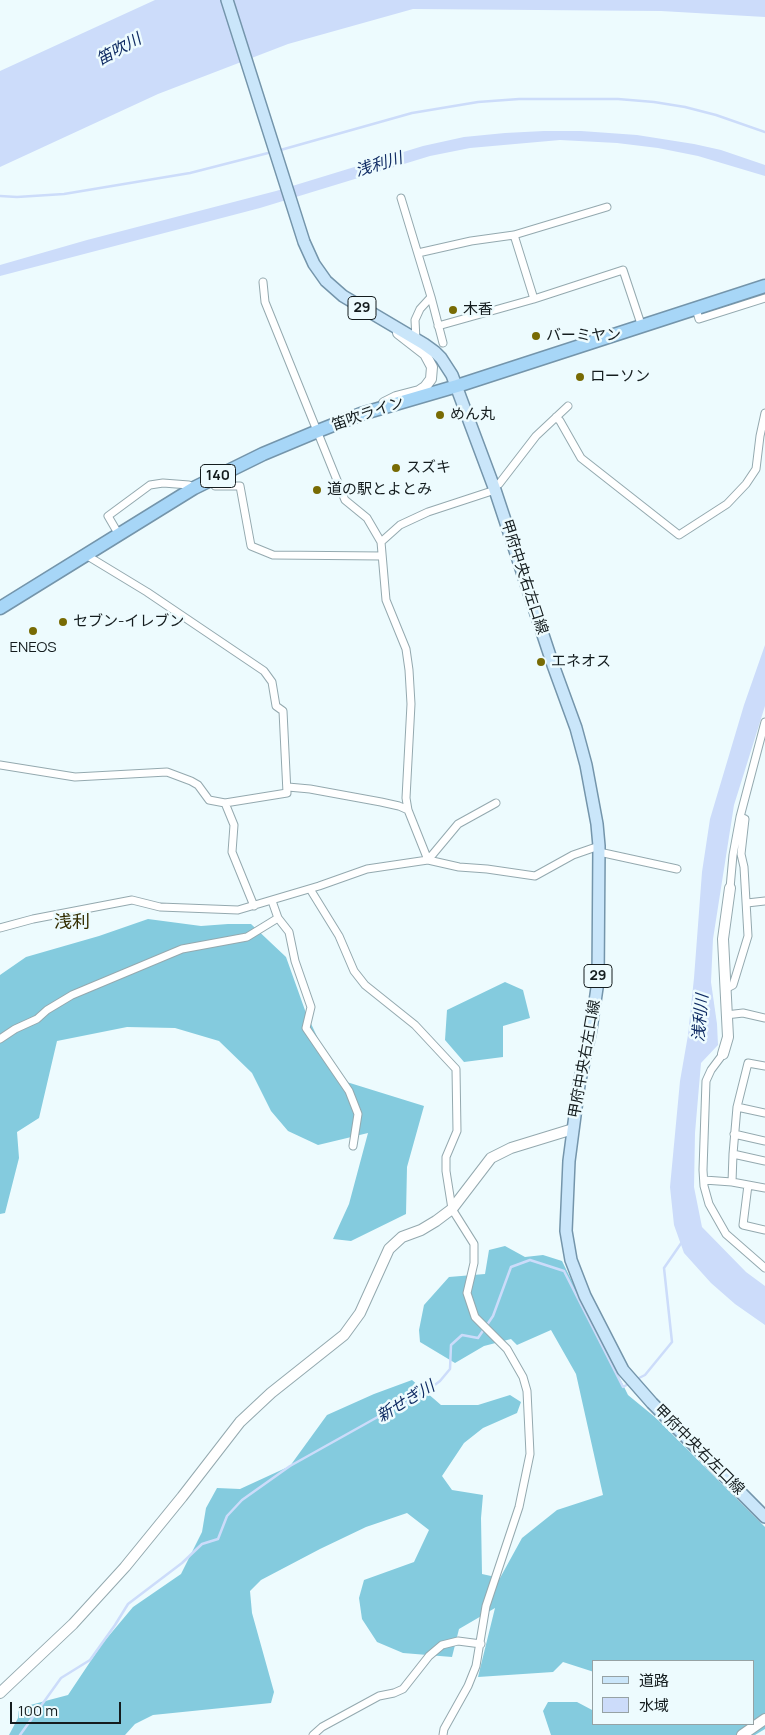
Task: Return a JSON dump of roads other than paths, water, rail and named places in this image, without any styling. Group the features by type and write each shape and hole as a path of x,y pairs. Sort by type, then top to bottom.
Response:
{"highway":[{"name":"笛吹ライン","path":"0,608 194,488 263,454 361,414 457,386 765,286"}],"main road":[{"name":"甲府中央右左口線","path":"227,0 309,254 326,281 343,296 416,340 441,358 452,375 494,488 550,657 576,728 586,765 597,824 599,849 598,982 569,1161 566,1231 571,1260 585,1296 624,1370 652,1403 765,1517"}],"street":[{"path":"401,198 443,343"},
{"path":"418,253 471,241 514,235 607,207"},
{"path":"514,235 534,299"},
{"path":"438,326 534,299 624,270 642,327"},
{"path":"263,282 265,302 346,500 367,518 381,542 386,600 406,649 409,670 411,704 406,798 408,810 428,860"},
{"path":"416,340 415,320 420,309 431,297"},
{"path":"696,309 699,319 765,298"},
{"path":"361,414 396,397 418,391 425,387 431,379 432,366 425,354 388,324"},
{"path":"381,542 400,525 428,512 494,488 536,436 568,406"},
{"path":"556,417 581,458 679,535 727,504 746,484 756,469 765,413"},
{"path":"212,480 215,486 240,486 251,546 273,555 382,556"},
{"path":"119,535 108,516 150,485 162,483 189,485 194,488"},
{"path":"0,765 75,777 167,772 198,785 209,800 225,802 287,793 283,711 276,706 272,682 264,671 147,592 86,555"},
{"path":"765,722 740,817 733,855 723,939 728,1037 723,1054 711,1070 706,1081 704,1180 708,1204 726,1234 765,1268"},
{"path":"288,787 310,789 381,802 408,810"},
{"path":"225,802 234,824 232,852 254,906"},
{"path":"428,860 458,824 496,803"},
{"path":"725,989 733,985 748,936 747,903 741,854 745,819 740,817"},
{"path":"0,928 34,919 132,900 160,907 238,910 310,889 367,869 428,860 459,867 535,876 573,855 599,849 676,869"},
{"path":"310,889 339,936 354,971 365,985 415,1025 456,1069 457,1131 446,1158 446,1171 452,1209 474,1244 474,1263 467,1293 475,1317 510,1353 523,1377 528,1398 530,1454 519,1507 486,1606 481,1644 474,1672 444,1729 444,1735"},
{"path":"272,901 278,918 289,932 294,961 311,1007 306,1028 349,1091 358,1114 353,1146"},
{"path":"747,903 765,902"},
{"path":"0,1039 15,1029 37,1019 47,1010 72,995 182,949 247,937 278,918"},
{"path":"726,1015 743,1013 765,1018"},
{"path":"732,1182 732,1154 737,1107 748,1063 765,1066"},
{"path":"737,1107 765,1113"},
{"path":"0,1693 73,1624 124,1567 182,1497 240,1422 271,1393 344,1335 360,1313 389,1249 402,1237 436,1222 452,1209 491,1158 511,1148 573,1129"},
{"path":"734,1134 765,1140"},
{"path":"732,1154 765,1161"},
{"path":"704,1180 732,1182 765,1188"},
{"path":"748,1185 743,1225 765,1230"},
{"path":"313,1735 322,1727 379,1696 403,1690 430,1656 442,1645 458,1641 481,1644"},
{"path":"742,1735 765,1719"}],"water":[{"name":"笛吹川","path":"155,0 765,0 765,17 661,11 413,9 288,44 158,94 0,167 0,71"},
{"name":"浅利川","path":"544,131 581,131 637,135 694,144 721,150 765,165 765,176 698,156 658,148 617,143 560,140 470,148 430,156 260,208 0,276 0,265 87,240 276,191 423,146 464,137"},
{"name":"浅利川","path":"765,645 765,706 734,805 713,939 711,982 718,1045 701,1063 695,1133 694,1187 702,1227 746,1272 765,1286 765,1325 735,1304 711,1283 684,1253 674,1225 670,1187 680,1081 688,1035 694,978 702,872 710,819 744,705"}],"waterway":[{"path":"277,151 412,113 478,102 519,99 618,99 654,102 716,115 765,132"},
{"path":"0,196 17,197 64,194 190,173 272,152"},
{"name":"新せぎ川","path":"637,1379 645,1375 672,1342 664,1268 682,1242"},
{"name":"新せぎ川","path":"20,1735 61,1678 90,1660 128,1604 182,1563 202,1544 218,1539 227,1516 242,1500 290,1466 392,1409 416,1399 440,1381 450,1369 451,1345 462,1335 478,1338 493,1316 511,1267 530,1260 564,1271 623,1387 630,1383"}],"place":[{"name":"木香","path":"453,310"},
{"name":"バーミヤン","path":"536,336"},
{"name":"ローソン","path":"580,377"},
{"name":"めん丸","path":"440,415"},
{"name":"スズキ","path":"396,468"},
{"name":"道の駅とよとみ","path":"317,490"},
{"name":"セブン-イレブン","path":"63,622"},
{"name":"ENEOS","path":"33,631"},
{"name":"エネオス","path":"541,662"}],"district":[{"name":"浅利","path":"72,923"}]}
